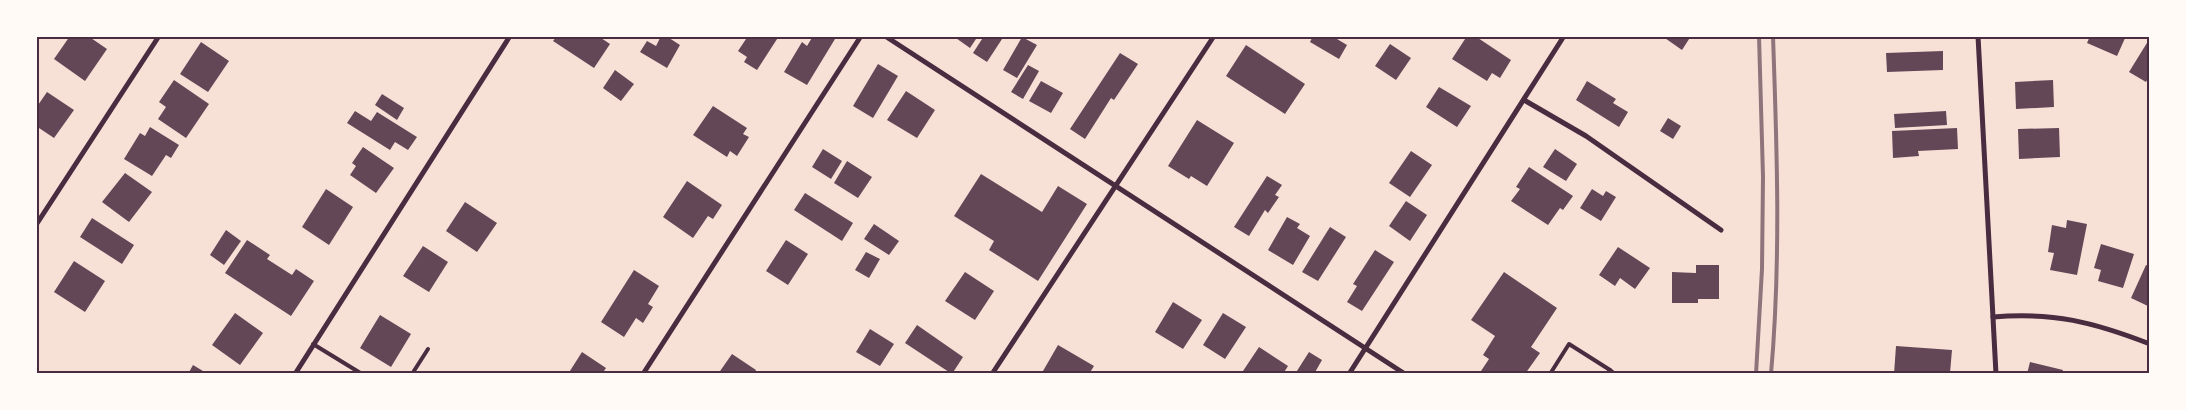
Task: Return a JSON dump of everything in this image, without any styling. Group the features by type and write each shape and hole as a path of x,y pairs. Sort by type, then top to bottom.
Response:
{"street":[{"path":"36,225 159,36"},
{"path":"295,374 510,36"},
{"path":"642,374 861,36"},
{"path":"885,36 1405,374"},
{"path":"992,374 1214,36"},
{"path":"1349,374 1564,36"},
{"path":"1978,36 1996,374"},
{"path":"1524,100 1586,136 1721,230"},
{"path":"1993,317 2058,317 2107,328 2150,344"}],"lane":[{"path":"313,344 362,374"},
{"path":"1550,374 1569,344 1609,372 1615,374"},
{"path":"412,374 428,349"}],"building":[{"path":"70,36 88,36 107,49 85,81 54,59"},
{"path":"557,36 598,36 610,44 594,68 553,41"},
{"path":"661,36 666,36 680,45 667,68 640,52 647,41 656,46"},
{"path":"748,36 779,36 757,70 744,62 747,57 738,51"},
{"path":"813,36 830,36 835,39 807,85 784,72 802,42 807,46"},
{"path":"953,36 978,36 970,48"},
{"path":"984,36 1004,36 987,62 973,53"},
{"path":"1313,36 1332,36 1347,45 1339,59 1310,42"},
{"path":"1467,36 1475,36 1511,60 1500,78 1492,73 1487,81 1452,59"},
{"path":"1662,36 1691,36 1682,50"},
{"path":"2090,36 2126,36 2117,56 2087,43"},
{"path":"1022,37 1037,45 1017,78 1003,70"},
{"path":"2150,38 2150,75 2146,82 2129,72"},
{"path":"201,42 229,61 208,92 180,74"},
{"path":"1390,44 1411,58 1396,80 1375,66"},
{"path":"1246,45 1305,84 1285,114 1226,76"},
{"path":"1943,51 1943,70 1887,72 1886,53"},
{"path":"1120,53 1138,64 1114,100 1111,98 1085,139 1070,129"},
{"path":"878,64 898,76 873,118 853,106"},
{"path":"1028,65 1039,71 1023,99 1011,92"},
{"path":"615,70 634,84 621,101 603,88"},
{"path":"174,80 209,104 186,138 158,119 166,107 159,102"},
{"path":"2053,80 2054,107 2016,109 2015,82"},
{"path":"1041,81 1063,93 1051,113 1029,101"},
{"path":"1587,81 1616,99 1613,103 1628,112 1619,127 1576,100"},
{"path":"1439,87 1471,106 1457,127 1426,107"},
{"path":"906,91 935,110 917,138 887,120"},
{"path":"47,92 74,110 54,138 36,126 36,108"},
{"path":"382,94 404,108 397,120 375,105"},
{"path":"713,106 747,128 743,134 749,137 737,156 730,151 727,157 693,135"},
{"path":"355,111 371,121 377,112 417,137 408,150 395,142 390,150 347,123"},
{"path":"1946,111 1947,125 1895,128 1894,114"},
{"path":"1668,118 1681,126 1673,139 1660,131"},
{"path":"1197,120 1234,143 1207,186 1191,176 1189,179 1168,166"},
{"path":"150,127 179,145 171,158 166,155 152,176 124,159 140,133 145,136"},
{"path":"1957,128 1958,149 1918,151 1919,156 1893,158 1892,131"},
{"path":"2059,128 2060,157 2019,159 2018,129"},
{"path":"363,147 394,168 376,193 350,175 356,166 352,163"},
{"path":"823,149 842,161 831,179 812,167"},
{"path":"1555,149 1577,164 1566,181 1543,167"},
{"path":"1411,151 1432,165 1410,197 1389,183"},
{"path":"847,161 872,177 858,198 834,183"},
{"path":"1529,167 1573,196 1563,210 1560,208 1548,225 1511,201 1520,189 1516,187"},
{"path":"125,173 152,192 129,222 102,202"},
{"path":"981,174 1042,212 1058,186 1087,204 1038,281 989,250 994,241 954,216"},
{"path":"1267,176 1282,185 1275,195 1279,197 1268,213 1265,210 1249,236 1234,227"},
{"path":"687,181 722,205 713,219 708,216 693,238 663,217"},
{"path":"326,189 353,207 329,245 302,227"},
{"path":"1592,189 1603,196 1606,191 1616,197 1601,221 1580,208"},
{"path":"805,193 853,223 842,241 794,210"},
{"path":"1406,201 1427,215 1410,241 1389,226"},
{"path":"465,202 497,223 477,252 446,231"},
{"path":"1287,217 1300,224 1297,228 1310,236 1293,265 1268,250"},
{"path":"92,218 134,245 122,264 80,237"},
{"path":"2067,220 2087,224 2077,275 2050,270 2054,253 2048,252 2052,225 2066,228"},
{"path":"874,224 899,241 889,255 864,239"},
{"path":"1330,227 1346,237 1318,281 1302,272"},
{"path":"226,230 241,241 224,265 210,255"},
{"path":"247,240 270,255 267,259 292,275 296,269 314,281 291,316 225,273"},
{"path":"786,240 808,254 788,285 766,271"},
{"path":"2101,244 2134,254 2123,288 2098,281 2101,270 2094,268"},
{"path":"423,246 448,262 429,292 403,276"},
{"path":"1618,247 1650,268 1635,289 1620,278 1615,286 1599,275"},
{"path":"1375,250 1394,262 1362,311 1347,302 1357,286 1353,284"},
{"path":"866,252 880,259 869,278 855,270"},
{"path":"74,261 105,281 85,312 54,292"},
{"path":"1696,265 1719,265 1719,299 1698,299 1698,303 1672,303 1672,272 1696,273"},
{"path":"2146,265 2150,266 2150,307 2131,298"},
{"path":"634,270 659,286 648,304 653,307 643,323 636,318 624,337 601,322"},
{"path":"965,272 994,291 975,320 945,301"},
{"path":"1504,272 1557,308 1531,347 1540,353 1525,374 1479,374 1489,359 1483,355 1495,336 1471,320"},
{"path":"1173,302 1202,320 1183,349 1155,332"},
{"path":"235,313 263,333 240,365 212,345"},
{"path":"1223,313 1246,327 1225,359 1203,345"},
{"path":"380,315 411,334 391,367 360,348"},
{"path":"917,325 963,357 952,374 905,343"},
{"path":"870,329 894,344 880,366 856,352"},
{"path":"1058,345 1094,366 1089,374 1048,374 1043,371"},
{"path":"1896,346 1952,350 1950,373 1894,374"},
{"path":"1259,347 1288,366 1283,374 1241,374"},
{"path":"582,352 606,368 602,374 568,374"},
{"path":"1309,352 1322,360 1314,374 1295,374"},
{"path":"732,354 756,370 754,374 718,374"},
{"path":"2030,362 2063,370 2062,374 2027,374"},
{"path":"193,365 208,374 188,374"}],"railway":[{"path":"1756,374 1762,269 1763,177 1759,36"},
{"path":"1771,374 1777,247 1777,163 1773,36"}]}
